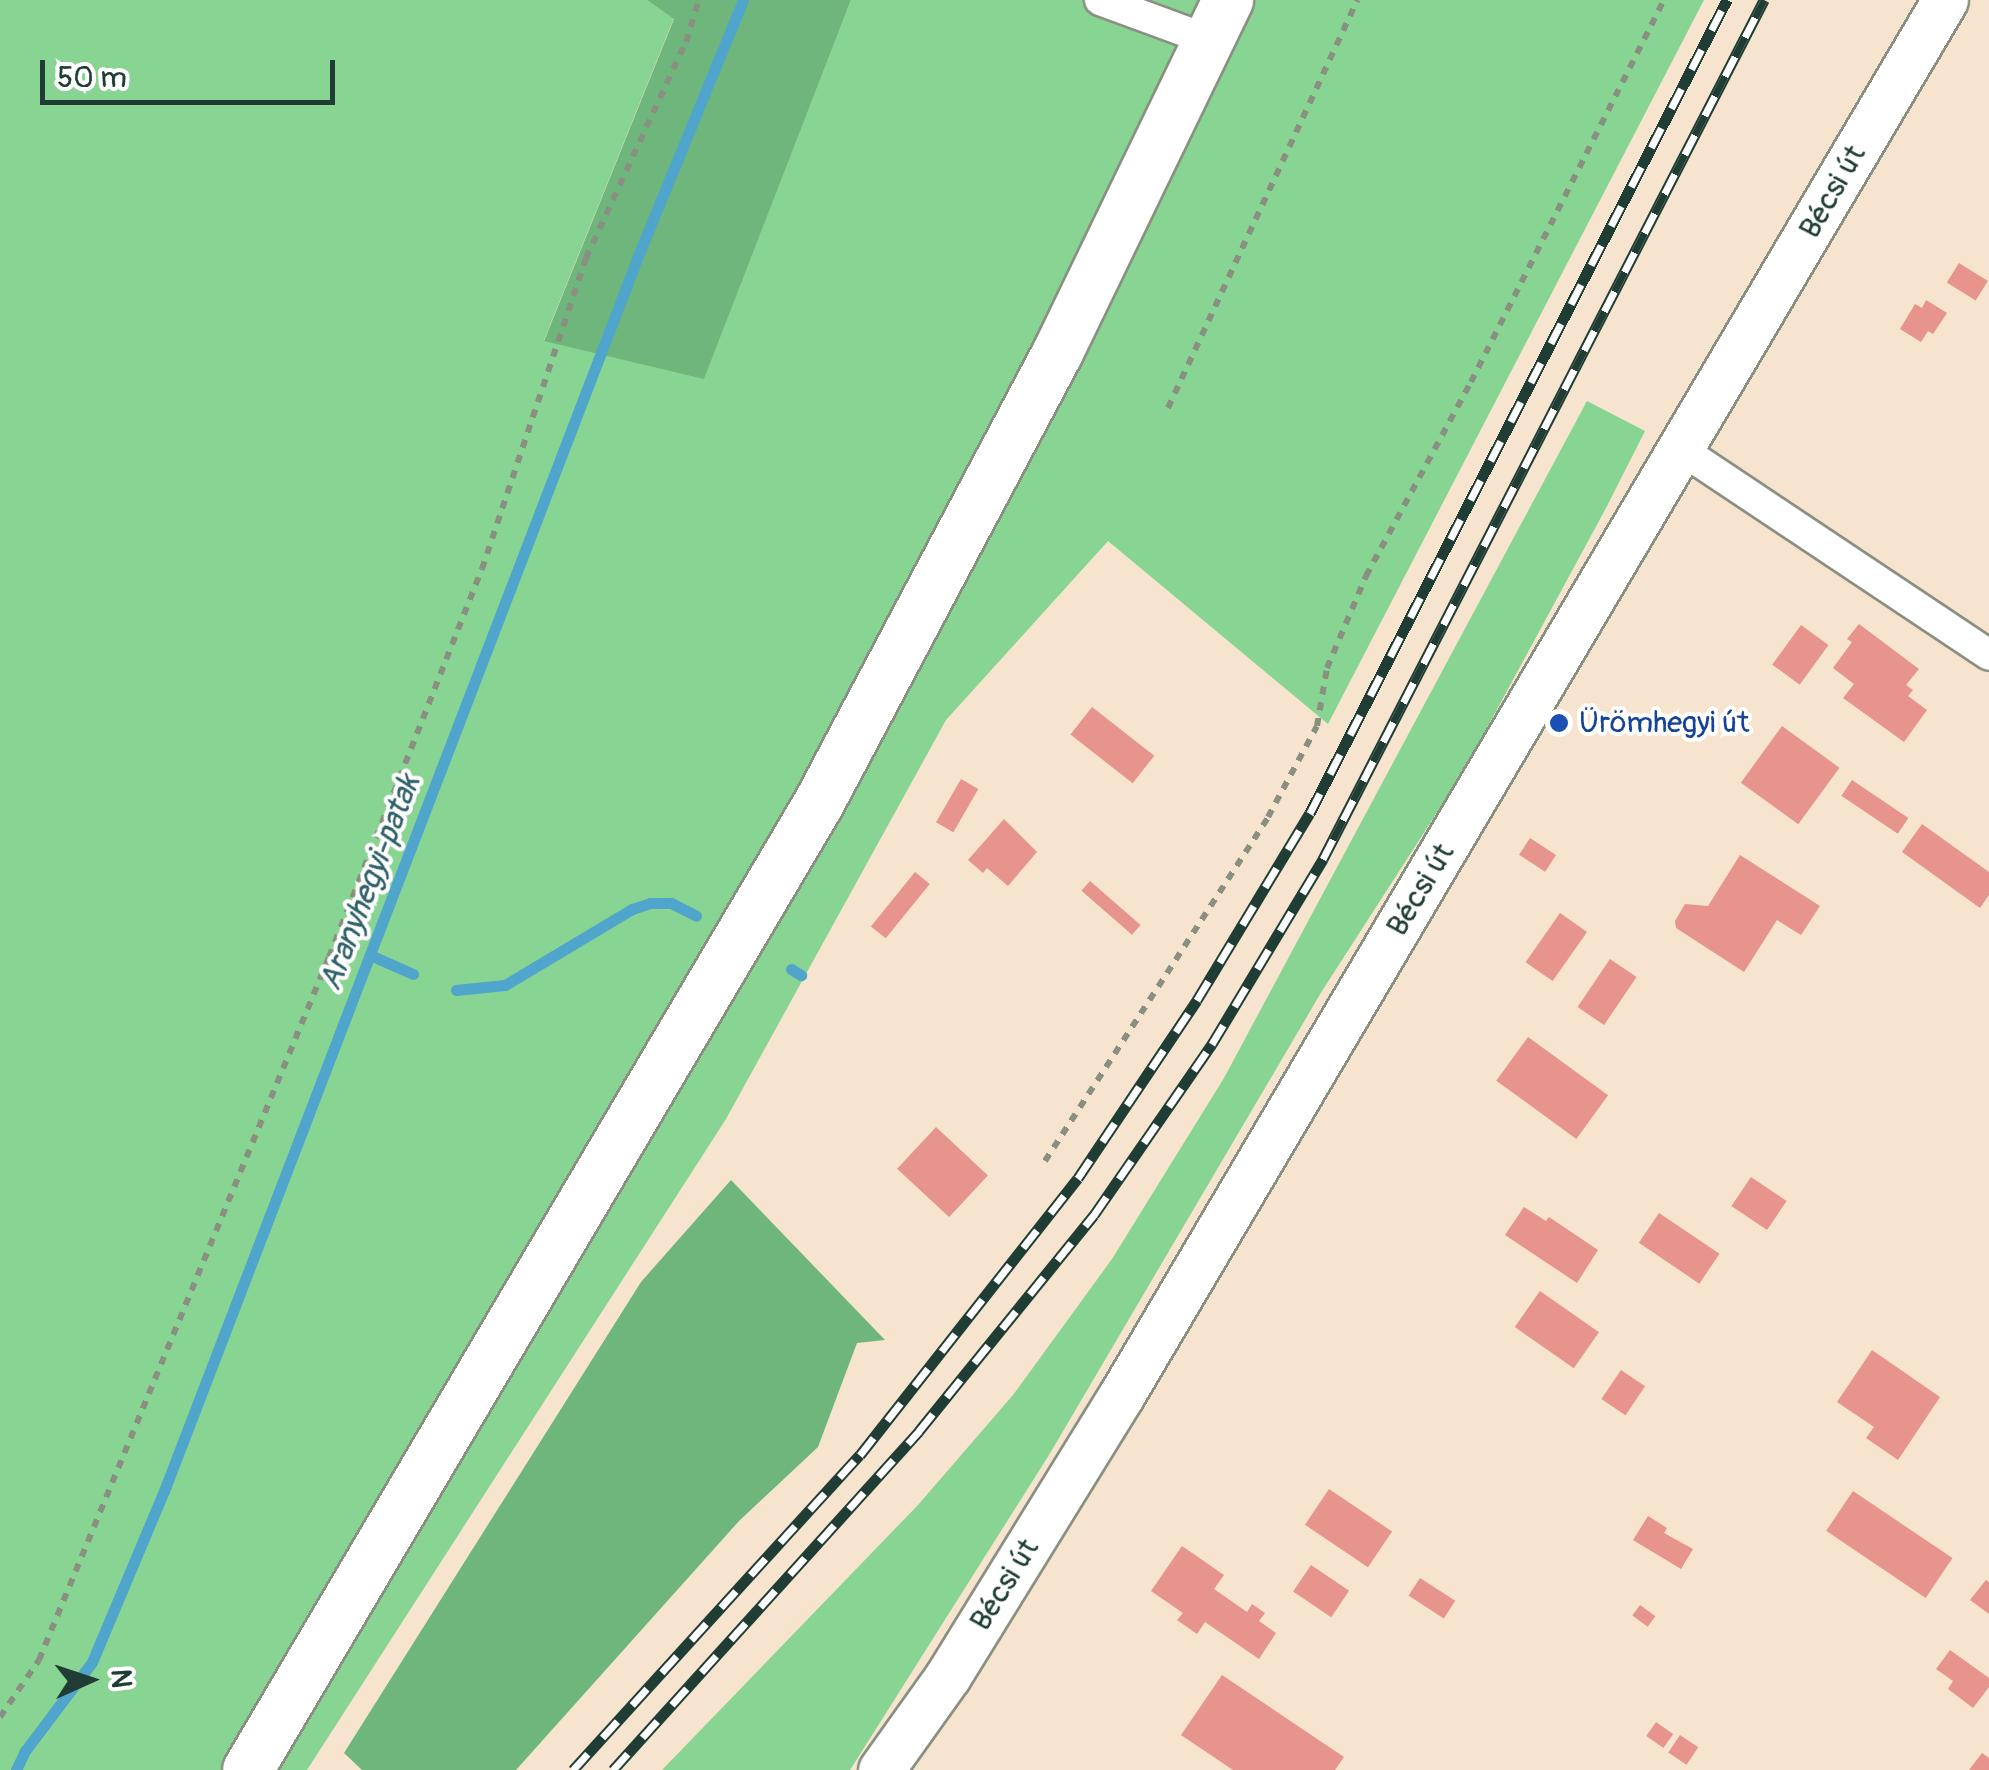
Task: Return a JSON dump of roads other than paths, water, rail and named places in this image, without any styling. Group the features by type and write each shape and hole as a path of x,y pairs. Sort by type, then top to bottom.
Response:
{"main road":[{"path":"248,1770 819,803 1058,352 1218,20"}],"street":[{"path":"1100,0 1218,20"},
{"name":"Bécsi út","path":"881,1770 948,1676 1057,1503 1945,0"},
{"path":"1682,450 1989,654"}],"waterway":[{"name":"Aranyhegyi-patak","path":"16,1770 25,1751 92,1662 164,1491 638,256 743,0"},
{"path":"456,990 505,985 632,909 650,903 671,903 696,916"},
{"path":"370,955 413,974"},
{"path":"791,969 801,975"}],"railway":[{"path":"573,1770 860,1455 1078,1178 1197,1000 1310,813 1727,0"},
{"path":"613,1770 919,1431 1094,1215 1212,1044 1323,859 1764,0"}],"place":[{"name":"Ürömhegyi út","path":"1559,723"}]}
